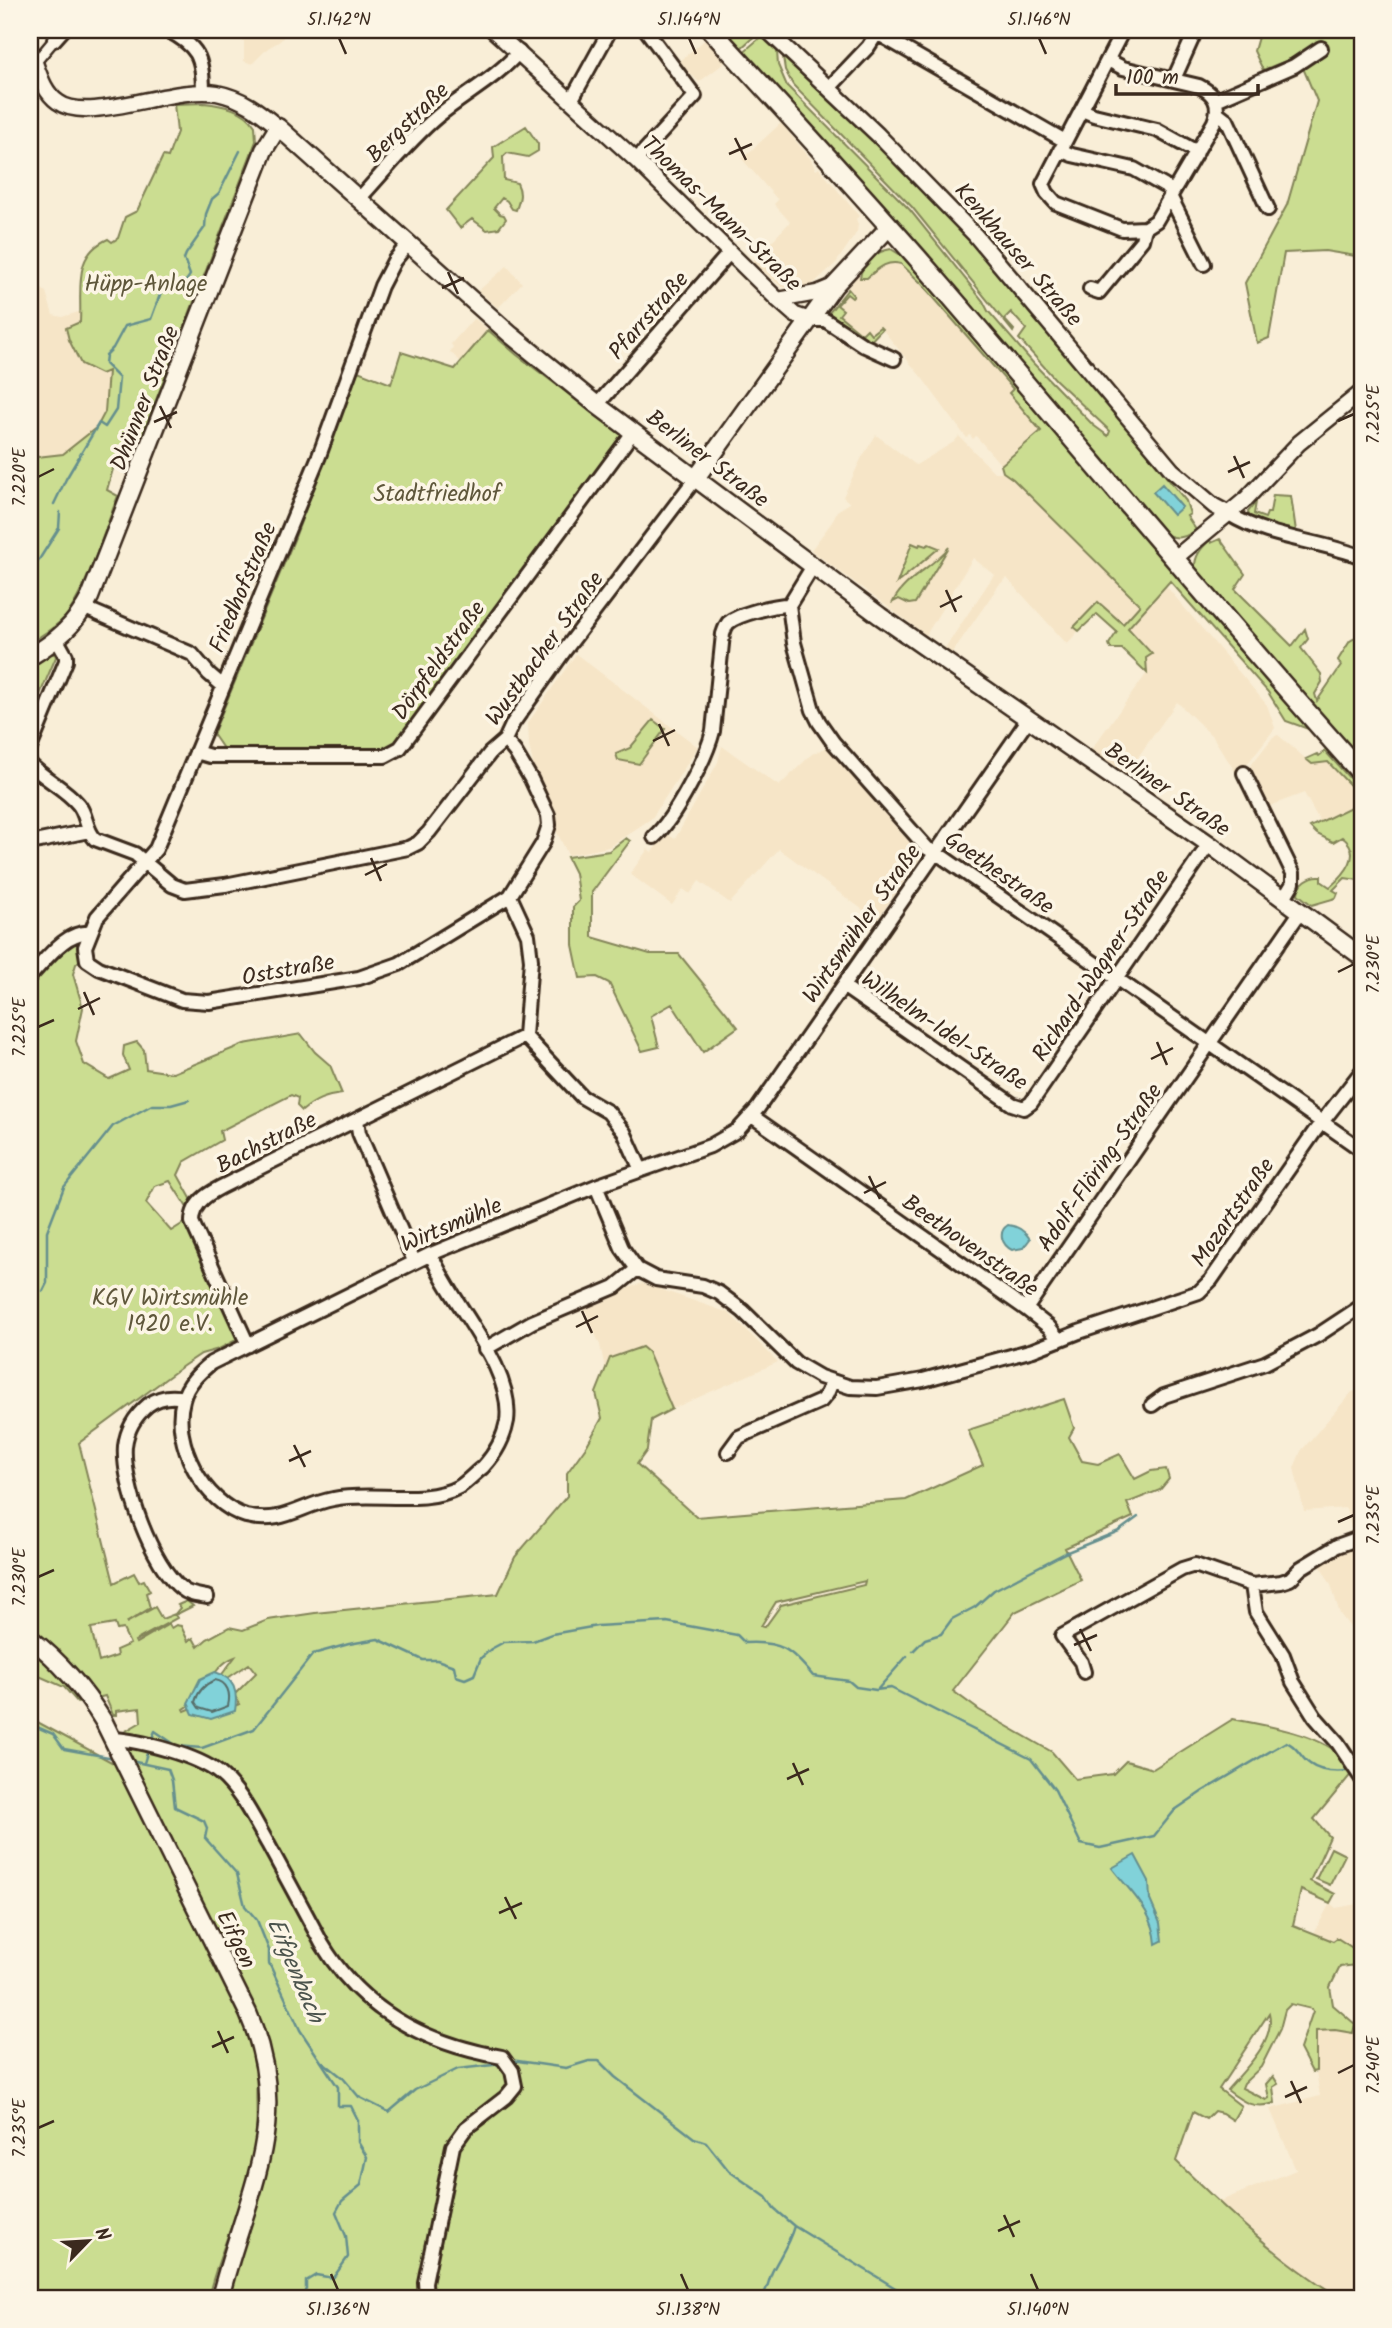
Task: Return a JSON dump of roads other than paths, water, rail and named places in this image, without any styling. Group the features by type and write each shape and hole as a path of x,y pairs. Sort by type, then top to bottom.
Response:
{"main road":[{"path":"711,30 890,226 1174,559 1362,774"},
{"name":"Berliner Straße","path":"278,127 516,340 597,405 813,566 1028,720 1209,844 1362,957"},
{"name":"Dhünner Straße","path":"30,657 57,640 75,623 85,608 260,158 278,127"},
{"path":"810,320 834,286 890,226"},
{"name":"Thomas-Mann-Straße","path":"696,478 810,320"},
{"name":"Eifgen","path":"30,1638 73,1678 91,1702 248,2012 261,2046 269,2101 264,2152 220,2298"}],"street":[{"path":"167,30 186,40 196,51 202,65 203,92"},
{"name":"Thomas-Mann-Straße","path":"493,30 572,99 778,300 795,315 810,320"},
{"path":"572,99 610,30"},
{"path":"636,160 695,96 646,30"},
{"name":"Kenkhauser Straße","path":"767,30 829,88 975,235 1172,470 1214,506 1230,514"},
{"path":"1123,30 1043,184 1056,203 1122,229 1145,228 1156,221 1197,152 1217,107 1294,66 1321,48"},
{"path":"1174,79 1196,30"},
{"path":"829,88 868,47 878,31 1063,146 1072,155 1134,169 1171,194 1204,264"},
{"path":"31,60 59,35"},
{"name":"Bergstraße","path":"359,199 429,124 464,95 500,72 519,52"},
{"name":"Berliner Straße","path":"31,60 55,100 76,109 95,109 169,94 203,92 244,102 278,127"},
{"path":"1108,60 1124,68 1174,79 1209,91 1227,120 1268,209"},
{"path":"1082,110 1157,130 1197,152"},
{"path":"1090,289 1098,292 1142,240 1145,228"},
{"name":"Friedhofstraße","path":"90,933 106,905 156,849 319,456 377,296 394,261 408,244"},
{"name":"Pfarrstraße","path":"597,405 730,252"},
{"path":"778,300 804,296 834,286"},
{"path":"810,320 825,320 863,345 894,359"},
{"path":"1174,559 1230,514 1299,443 1362,392"},
{"name":"Dörpfeldstraße","path":"196,752 210,756 394,754 634,431"},
{"name":"Wustbacher Straße","path":"89,831 95,839 135,854 177,888 194,890 408,848 418,843 490,753 505,740 513,723 565,650 696,478"},
{"path":"1230,514 1254,527 1362,556"},
{"path":"653,837 664,827 677,806 709,744 713,731 726,626 739,618 777,605 789,605 813,566"},
{"name":"Goethestraße","path":"789,605 794,643 809,700 819,722 833,742 927,848 1362,1150"},
{"path":"85,608 192,654 208,674 223,686"},
{"path":"30,748 66,661 57,640"},
{"name":"Wirtsmühler Straße","path":"752,1116 1028,720"},
{"path":"505,740 515,752 544,804 549,825 542,843 510,896 528,935 531,960 525,1036 582,1097 608,1112 624,1132 641,1170"},
{"path":"30,764 77,803 84,814 89,831 30,843"},
{"path":"1244,773 1293,873 1293,883 1284,898"},
{"name":"Richard-Wagner-Straße","path":"1024,1108 1031,1103 1209,844"},
{"name":"Oststraße","path":"90,933 85,953 93,965 182,1000 225,1001 359,978 384,970 399,964 510,896"},
{"name":"Adolf-Flöring-Straße","path":"1026,1309 1301,911"},
{"path":"30,976 70,937 81,932 90,933"},
{"name":"Wilhelm-Idel-Straße","path":"843,986 1012,1104 1024,1108"},
{"name":"Bachstraße","path":"248,1345 192,1222 193,1210 201,1200 525,1036"},
{"name":"Mozartstraße","path":"637,1269 656,1279 703,1286 719,1293 743,1311 796,1363 832,1382 864,1388 903,1385 1033,1350 1203,1289 1322,1122 1362,1071"},
{"name":"Wirtsmühle","path":"183,1398 191,1383 218,1359 414,1261 596,1186 716,1143 737,1130 752,1116"},
{"name":"Beethovenstraße","path":"752,1116 1026,1309 1049,1327 1059,1340"},
{"path":"357,1120 364,1145 414,1261"},
{"path":"485,1349 532,1322 615,1287 637,1269 622,1248 596,1186"},
{"path":"207,1597 184,1591 163,1567 139,1515 127,1470 127,1437 136,1416 159,1399 175,1396 183,1398 180,1412 184,1439 196,1472 212,1495 243,1515 268,1519 283,1517 325,1501 346,1497 435,1494 460,1487 492,1457 507,1422 500,1378 431,1254"},
{"path":"1152,1405 1164,1396 1265,1363 1362,1306"},
{"path":"728,1452 739,1437 821,1401 832,1382"},
{"path":"1084,1672 1081,1662 1062,1636 1182,1569 1195,1565 1252,1585 1290,1579 1320,1555 1362,1538"},
{"path":"1252,1585 1256,1612 1283,1655 1293,1682 1315,1717 1351,1761 1362,1779"},
{"path":"114,1743 126,1740 180,1755 207,1765 218,1773 248,1809 334,1964 357,1991 407,2026 470,2051 502,2057 512,2071 515,2086 506,2097 466,2128 453,2146 425,2282 426,2298"}],"water":[{"path":"1162,484 1182,507 1173,515 1153,492"},
{"path":"1008,1225 1021,1229 1030,1239 1023,1248 1012,1250 1003,1242 1003,1231"},
{"path":"215,1672 227,1678 234,1687 235,1711 211,1719 193,1714 188,1703 200,1679"},
{"path":"1135,1855 1149,1881 1150,1900 1160,1923 1162,1941 1156,1944 1146,1912 1112,1868"}],"waterway":[{"path":"54,504 99,423 105,427 116,410 119,378 105,364 106,355 125,326 151,319 161,292 188,279 190,275 184,259 186,254 205,227 206,214 212,199 219,193 240,151"},
{"path":"30,574 59,528 60,512"},
{"path":"43,1291 47,1283 47,1231 64,1187 113,1126 152,1105 171,1105 189,1100"},
{"path":"913,1651 925,1639 941,1634 952,1619 975,1607 994,1590 1065,1553 1119,1531 1138,1517"},
{"path":"151,1741 155,1731 177,1746 202,1748 254,1729 313,1654 349,1644 378,1639 423,1660 437,1660 454,1666 456,1676 465,1679 474,1675 481,1658 504,1642 533,1641 552,1634 597,1626 667,1622 737,1635 745,1643 777,1645 798,1659 813,1676 849,1681 856,1687 876,1690 891,1688 1031,1759 1055,1790 1081,1844 1100,1848 1154,1836 1175,1810 1286,1742 1318,1769 1347,1771"},
{"path":"877,1690 907,1656"},
{"name":"Eifgenbach","path":"30,1724 53,1734 64,1749 114,1758"},
{"path":"144,1763 148,1750"},
{"name":"Eifgenbach","path":"131,1761 168,1769 175,1807 204,1821 207,1828 205,1838 237,1874 245,1906 257,1920 269,1950 269,1963 300,2030 338,2087 338,2106 351,2106 358,2120 358,2142 367,2157 361,2185 342,2201 336,2212 346,2236 348,2257 333,2278 316,2275 306,2281 302,2298"},
{"path":"511,2060 566,2068 599,2061 615,2077 694,2138 706,2142 729,2171 766,2197 774,2209 794,2226 897,2289 923,2298"},
{"path":"323,2062 343,2078 359,2097 389,2112 415,2090 458,2069 502,2064"},
{"path":"761,2297 794,2226"}],"park label":[{"name":"Hüpp-Anlage","path":"146,283"},
{"name":"Stadtfriedhof","path":"437,493"},
{"name":"KGV Wirtsmühle 1920 e.V.","path":"170,1310"}]}
